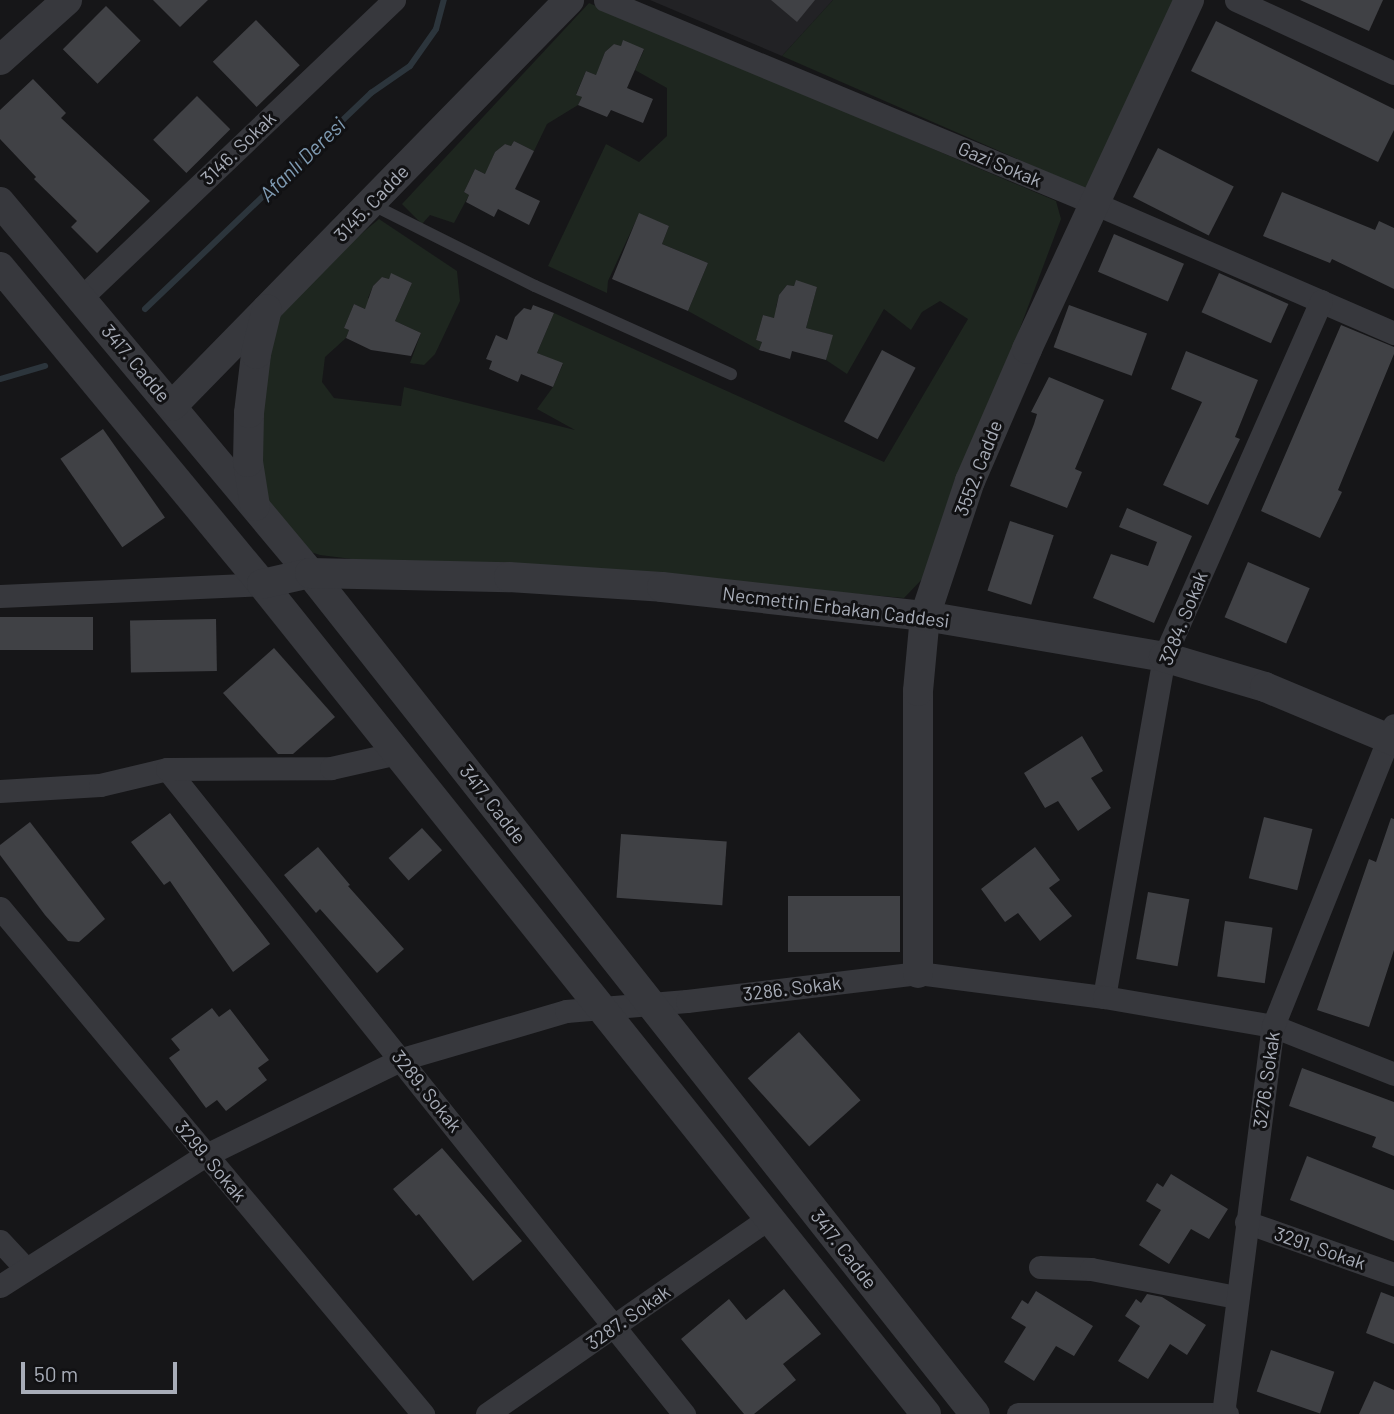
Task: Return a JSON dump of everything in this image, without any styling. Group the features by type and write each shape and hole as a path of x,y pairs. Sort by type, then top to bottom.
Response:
{"street":[{"path":"0,60 67,0"},
{"name":"3146. Sokak","path":"82,297 394,0"},
{"name":"3145. Cadde","path":"172,406 569,0"},
{"name":"Gazi Sokak","path":"605,0 1096,204 1394,332"},
{"name":"3552. Cadde","path":"918,973 918,691 925,616 970,481 1027,348 1189,0"},
{"path":"1236,0 1394,73"},
{"name":"3417. Cadde","path":"0,202 102,320 310,573 975,1414"},
{"name":"3417. Cadde","path":"0,267 262,584 926,1414"},
{"name":"3284. Sokak","path":"1104,997 1164,657 1321,301"},
{"path":"255,506 248,462 249,413 256,354 267,309"},
{"name":"Necmettin Erbakan Caddesi","path":"262,584 310,573 509,577 662,587 925,616 1164,657 1265,687 1392,735"},
{"path":"0,596 262,584"},
{"name":"3276. Sokak","path":"1225,1414 1246,1222 1273,1026 1392,735"},
{"path":"0,790 100,785 167,769 331,768 397,753"},
{"name":"3289. Sokak","path":"167,769 684,1414"},
{"name":"3299. Sokak","path":"0,908 423,1414"},
{"name":"3286. Sokak","path":"0,1286 206,1155 402,1059 566,1011 687,1001 918,973 1104,997 1273,1026 1394,1074"},
{"name":"3287. Sokak","path":"487,1414 769,1219"},
{"name":"3291. Sokak","path":"1246,1222 1394,1274"},
{"path":"0,1241 26,1269"},
{"path":"1040,1268 1091,1269 1237,1297"},
{"path":"1018,1414 1225,1414"}],"lane":[{"path":"370,204 535,286 731,374"}],"shaded area":[{"path":"650,0 833,0 782,56"},
{"path":"833,0 1180,0 1086,189 782,56"},
{"path":"589,3 1056,201 1061,219 928,573 904,598 542,566 376,562 320,555 295,547 261,506 253,460 270,323 343,249 379,219 457,271 460,301 435,354 424,365 410,363 421,333 395,321 412,283 391,274 389,279 382,277 373,286 368,298 379,303 374,313 354,304 344,328 349,330 346,338 325,357 322,382 334,398 401,406 404,387 575,430 537,409 553,387 563,364 537,353 554,313 884,462 968,319 940,301 922,312 911,330 884,309 847,374 826,360 832,335 806,328 817,287 796,281 794,286 787,285 779,295 776,307 784,321 763,315 756,340 762,342 759,350 688,311 708,263 662,244 669,226 639,214 608,281 607,293 548,266 606,144 639,162 667,136 667,88 635,70 644,50 623,41 621,46 614,44 605,52 600,65 606,79 586,71 576,94 582,97 578,105 547,124 534,151 514,141 511,146 505,144 495,152 490,164 495,179 475,169 464,192 469,195 454,223 430,215 422,224 402,204"}],"building":[{"path":"153,0 208,0 180,27"},
{"path":"771,0 815,0 797,22"},
{"path":"1300,0 1383,0 1369,31"},
{"path":"106,6 141,41 98,84 63,49"},
{"path":"256,20 300,65 257,107 213,62"},
{"path":"1216,21 1394,109 1394,130 1378,162 1191,71"},
{"path":"623,40 644,49 627,88 653,99 643,123 611,110 607,117 578,105 582,97 576,95 586,71 596,75 605,52 614,44 621,46"},
{"path":"33,79 66,113 61,118 150,201 97,253 71,227 77,221 34,179 36,177 0,139 0,110"},
{"path":"197,96 230,129 186,173 153,140"},
{"path":"514,141 534,151 515,189 540,201 529,225 498,209 494,217 466,202 469,195 464,192 475,169 485,174 495,152 505,144 511,146"},
{"path":"1158,148 1234,187 1209,236 1133,197"},
{"path":"1282,192 1375,230 1379,221 1394,228 1394,289 1332,259 1330,263 1263,236"},
{"path":"639,213 669,226 662,244 708,263 688,311 612,279"},
{"path":"1114,234 1184,264 1168,301 1098,272"},
{"path":"391,273 412,283 395,321 421,333 411,356 371,350 346,338 349,330 344,328 354,304 365,309 373,286 382,277 389,279"},
{"path":"1219,273 1288,304 1271,343 1202,312"},
{"path":"796,280 817,287 806,328 833,335 826,360 792,351 790,359 759,350 762,342 756,340 763,315 774,318 779,295 787,285 794,286"},
{"path":"533,305 554,313 537,353 563,363 553,387 521,374 518,382 489,369 492,361 486,359 496,335 507,340 515,317 524,308 531,310"},
{"path":"1069,305 1147,333 1132,376 1054,347"},
{"path":"1341,325 1394,347 1394,354 1338,490 1342,492 1320,538 1261,511"},
{"path":"882,350 916,368 878,439 844,422"},
{"path":"1186,351 1258,380 1235,437 1240,439 1208,505 1163,485 1202,402 1171,389"},
{"path":"1049,377 1104,400 1075,469 1082,472 1067,508 1010,486 1037,414 1031,412"},
{"path":"103,429 165,517 122,547 60,459"},
{"path":"1127,508 1192,536 1154,623 1093,598 1111,554 1148,566 1157,542 1119,527"},
{"path":"1010,521 1054,535 1031,605 987,590"},
{"path":"1248,562 1310,588 1286,643 1225,617"},
{"path":"0,617 93,617 93,650 0,650"},
{"path":"216,619 217,671 131,672 130,621"},
{"path":"274,648 335,717 293,754 278,754 223,693"},
{"path":"1082,736 1103,771 1091,778 1111,808 1078,831 1058,801 1045,808 1024,773"},
{"path":"170,813 270,944 233,972 170,881 164,885 131,842"},
{"path":"1264,817 1313,829 1297,890 1249,878"},
{"path":"1391,818 1394,819 1394,950 1369,1027 1317,1010 1369,859 1376,862"},
{"path":"30,822 105,919 79,942 68,941 0,855 0,845"},
{"path":"422,828 442,850 409,880 389,858"},
{"path":"621,834 727,841 722,905 617,898"},
{"path":"318,847 350,885 348,886 404,949 377,973 320,909 316,913 284,875"},
{"path":"1035,847 1060,880 1049,888 1072,916 1040,941 1018,913 1005,922 981,889"},
{"path":"1148,892 1189,899 1178,966 1136,959"},
{"path":"788,896 900,896 900,952 788,952"},
{"path":"1225,921 1273,928 1265,983 1217,976"},
{"path":"212,1008 219,1017 230,1009 269,1060 258,1068 267,1080 226,1111 217,1100 206,1108 169,1058 180,1050 171,1039"},
{"path":"799,1032 861,1100 809,1147 748,1078"},
{"path":"1302,1068 1394,1102 1394,1156 1372,1147 1376,1137 1289,1106"},
{"path":"442,1148 522,1241 473,1281 419,1214 416,1216 393,1189"},
{"path":"1307,1156 1394,1190 1394,1241 1290,1200"},
{"path":"1171,1174 1228,1209 1209,1239 1191,1229 1169,1264 1139,1245 1161,1210 1146,1201 1157,1183 1163,1187"},
{"path":"784,1289 821,1334 783,1364 796,1380 754,1414 744,1414 681,1339 729,1299 746,1320"},
{"path":"1036,1291 1093,1326 1074,1356 1056,1346 1034,1381 1004,1362 1026,1327 1011,1318 1022,1300 1028,1304"},
{"path":"1381,1292 1394,1297 1394,1344 1366,1333"},
{"path":"1147,1294 1162,1297 1206,1325 1187,1355 1170,1344 1148,1379 1118,1361 1140,1326 1125,1316 1136,1299 1141,1303"},
{"path":"1271,1350 1334,1372 1320,1413 1257,1392"},
{"path":"1374,1381 1394,1390 1394,1414 1359,1414"}],"waterway":[{"name":"Afanlı Deresi","path":"145,309 371,93 410,66 436,29 444,0"},
{"name":"Afanlı Deresi","path":"0,379 45,366"}]}
